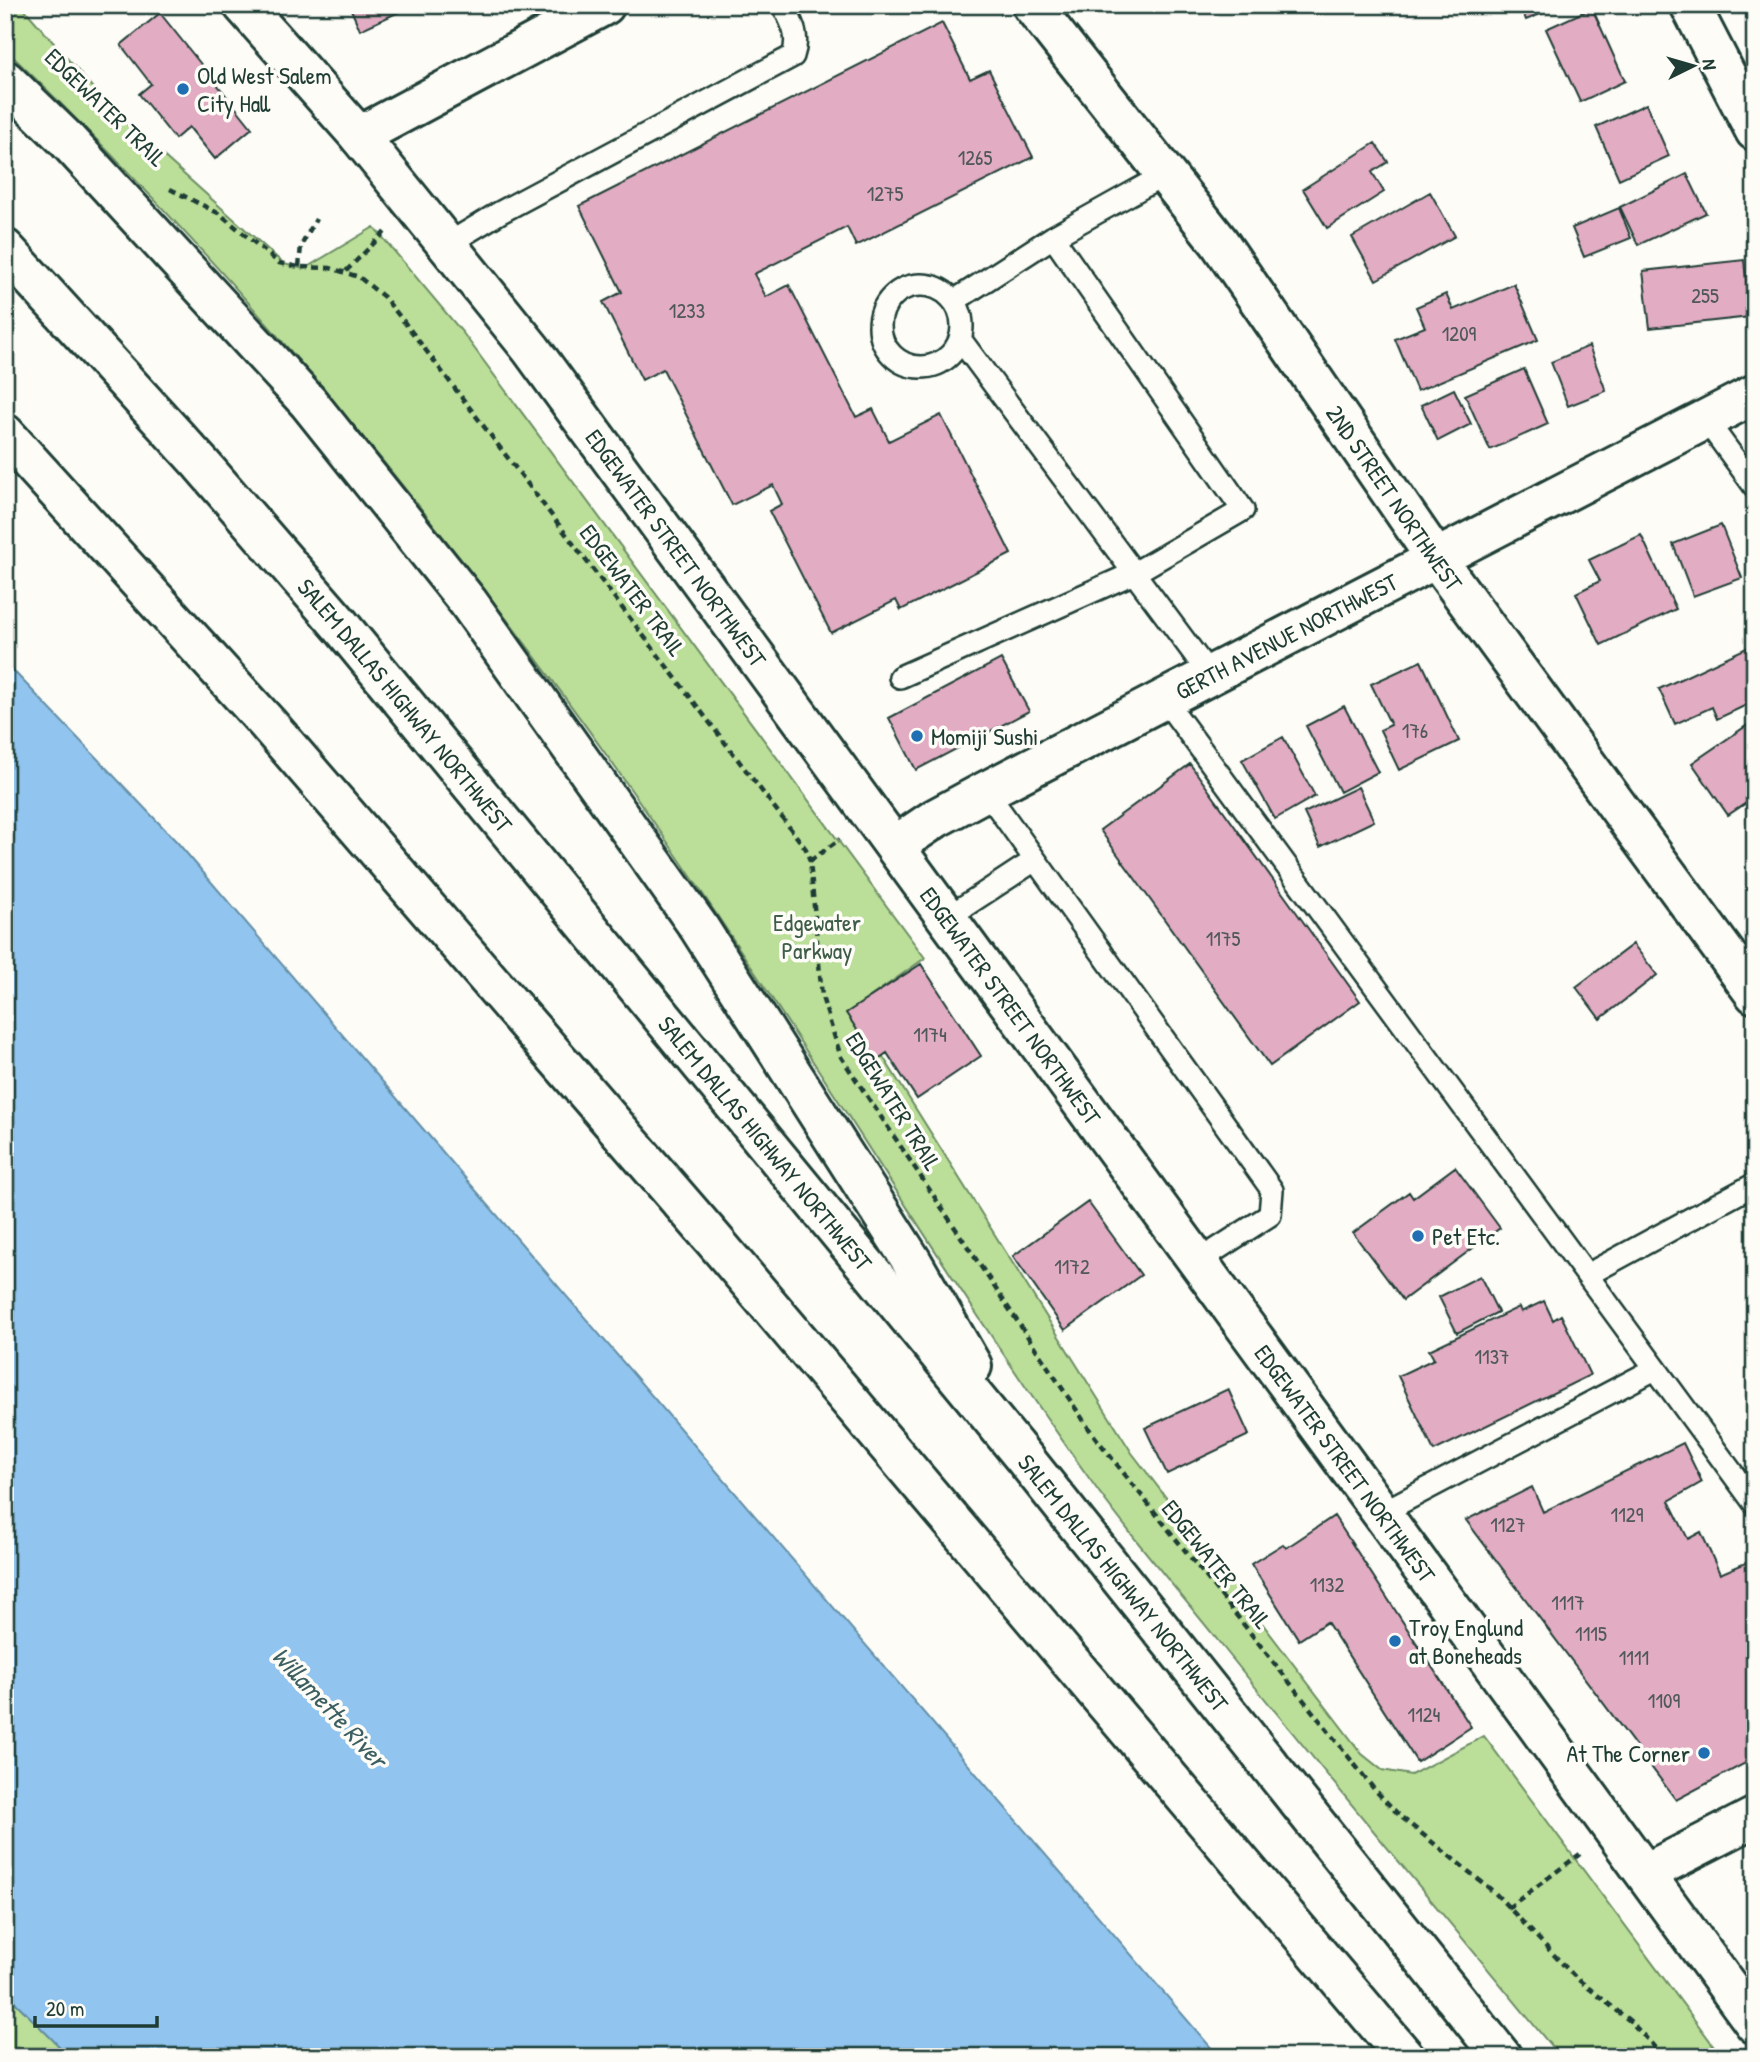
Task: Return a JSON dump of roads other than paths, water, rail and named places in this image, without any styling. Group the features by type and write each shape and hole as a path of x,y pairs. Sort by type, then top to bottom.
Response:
{"main road":[{"name":"EDGEWATER STREET NORTHWEST","path":"243,5 359,136 531,349 1755,2024"},
{"path":"359,136 605,5"},
{"path":"1690,5 1755,131"},
{"name":"2ND STREET NORTHWEST","path":"1034,6 1219,242 1437,560 1755,994"},
{"path":"5,80 66,139 308,402 468,602 698,926 911,1259 1025,1459"},
{"name":"SALEM DALLAS HIGHWAY NORTHWEST","path":"5,249 201,464 341,626 1025,1459 1503,2057"},
{"name":"GERTH AVENUE NORTHWEST","path":"896,845 986,790 1755,394"},
{"path":"5,434 268,724 713,1239 1405,2057"},
{"path":"1646,1873 1755,1817"}],"lane":[{"path":"446,245 499,213 793,56 797,43 794,26 783,5"},
{"path":"954,301 1054,237 1166,174"},
{"path":"900,677 1136,572 1243,510 1054,237"},
{"path":"917,285 930,286 954,301 962,326 960,339 944,359 919,367 895,358 881,335 884,308 892,296 917,285"},
{"path":"960,339 1136,572 1210,675"},
{"path":"1706,420 1755,487"},
{"path":"1164,699 1755,1504"},
{"path":"986,790 1272,1190 1270,1215 1197,1262"},
{"path":"948,917 1035,860"},
{"path":"1587,1275 1755,1184"},
{"path":"1381,1513 1655,1368"}],"water":[{"name":"Willamette River","path":"5,662 177,842 1219,2057 70,2057 5,1992"}],"place":[{"name":"Old West Salem City Hall","path":"183,89"},
{"name":"Momiji Sushi","path":"917,736"},
{"name":"Pet Etc.","path":"1418,1236"},
{"name":"Troy Englund at Boneheads","path":"1395,1641"},
{"name":"At The Corner","path":"1704,1753"}],"park label":[{"name":"Edgewater Parkway","path":"817,936"}]}
